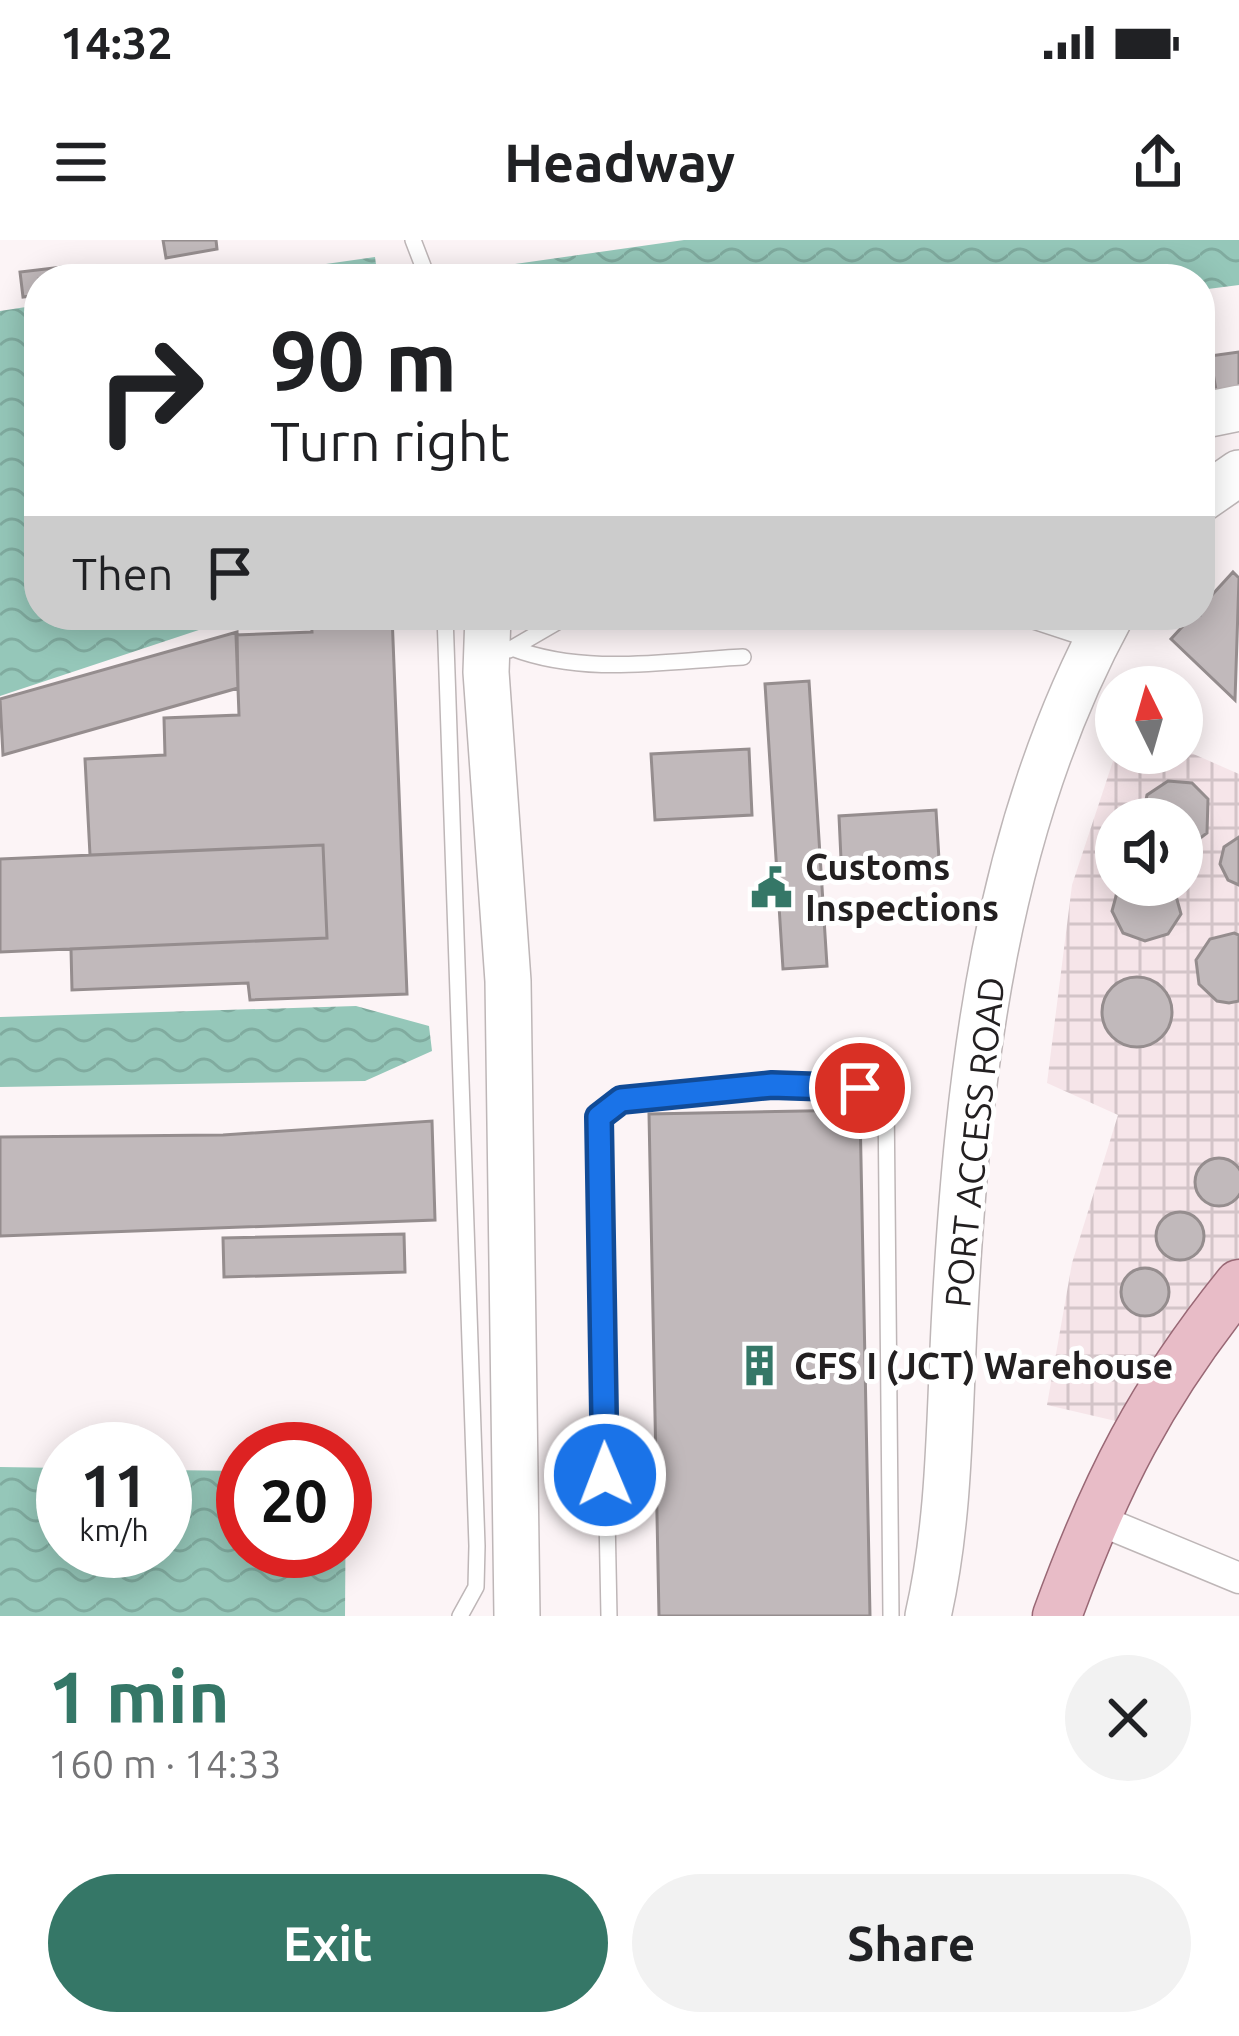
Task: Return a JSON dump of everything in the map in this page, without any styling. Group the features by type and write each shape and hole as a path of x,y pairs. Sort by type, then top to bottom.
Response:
{"main road":[{"name":"PORT ACCESS ROAD","path":"928,1616 946,1513 955,1304 989,993 1026,812 1103,630"},
{"path":"495,645 508,981 518,1616"},
{"path":"1057,1616 1094,1518 1155,1397 1239,1284"}],"street":[{"path":"1094,1518 1239,1578"}],"lane":[{"path":"446,630 476,1523 476,1587 460,1616"},
{"path":"495,645 536,630"},
{"path":"495,645 554,664 743,657"},
{"path":"609,1616 599,1117 621,1100 772,1085 886,1093 891,1616"}],"shaded area":[{"path":"1203,758 1239,774 1239,1261 1120,1422 1047,1405 1072,1263 1118,1115 1047,1083 1072,885 1095,815 1095,906 1203,906 1203,798 1101,798 1109,774 1203,774"}],"water":[{"path":"684,240 1239,240 1239,285 1215,288 1215,264 515,264"},
{"path":"375,257 376,264 326,264"},
{"path":"24,307 24,630 199,630 0,696 0,311"},
{"path":"356,1006 429,1026 432,1051 365,1081 0,1087 0,1017"},
{"path":"0,1467 36,1468 36,1578 192,1578 192,1470 216,1471 216,1578 345,1578 345,1616 0,1616"}],"building":[{"path":"163,240 216,240 217,249 166,258"},
{"path":"1239,352 1239,387 1216,390 1215,355"},
{"path":"1233,572 1239,578 1235,700 1171,639 1179,630 1215,630 1215,592"},
{"path":"393,630 407,994 250,1000 248,983 72,990 71,949 327,938 323,845 90,855 85,759 165,755 164,718 239,715 236,635"},
{"path":"237,632 238,688 3,755 0,699"},
{"path":"809,681 827,966 783,969 765,684"},
{"path":"749,749 752,815 655,820 651,754"},
{"path":"1168,781 1192,783 1208,799 1207,833 1203,836 1203,798 1147,795"},
{"path":"936,810 940,876 842,881 839,816"},
{"path":"1239,837 1239,885 1228,880 1220,864 1224,847"},
{"path":"323,845 327,938 0,952 0,859"},
{"path":"1113,906 1179,906 1181,914 1168,934 1145,941 1123,933"},
{"path":"1239,935 1239,1001 1229,1003 1217,1001 1199,984 1196,960 1210,939"},
{"path":"1137,977 1162,987 1172,1012 1162,1037 1137,1047 1112,1037 1102,1012 1112,987"},
{"name":"CFS I (JCT) Warehouse","path":"860,1110 870,1616 659,1616 649,1114"},
{"path":"432,1121 435,1220 0,1236 0,1137 223,1135"},
{"path":"1219,1158 1236,1165 1240,1193 1236,1199 1219,1206 1202,1199 1195,1182 1202,1165"},
{"path":"1180,1212 1197,1219 1204,1236 1197,1253 1180,1260 1163,1253 1156,1236 1163,1219"},
{"path":"404,1234 405,1272 224,1277 223,1238"},
{"path":"1145,1268 1162,1275 1169,1292 1162,1309 1145,1316 1128,1309 1121,1292 1128,1275"}],"place":[{"name":"Customs Inspections","path":"771,887"},
{"name":"CFS I (JCT) Warehouse","path":"760,1365"}],"route":[{"path":"605,1475 599,1117 621,1100 772,1085 860,1088"}]}
